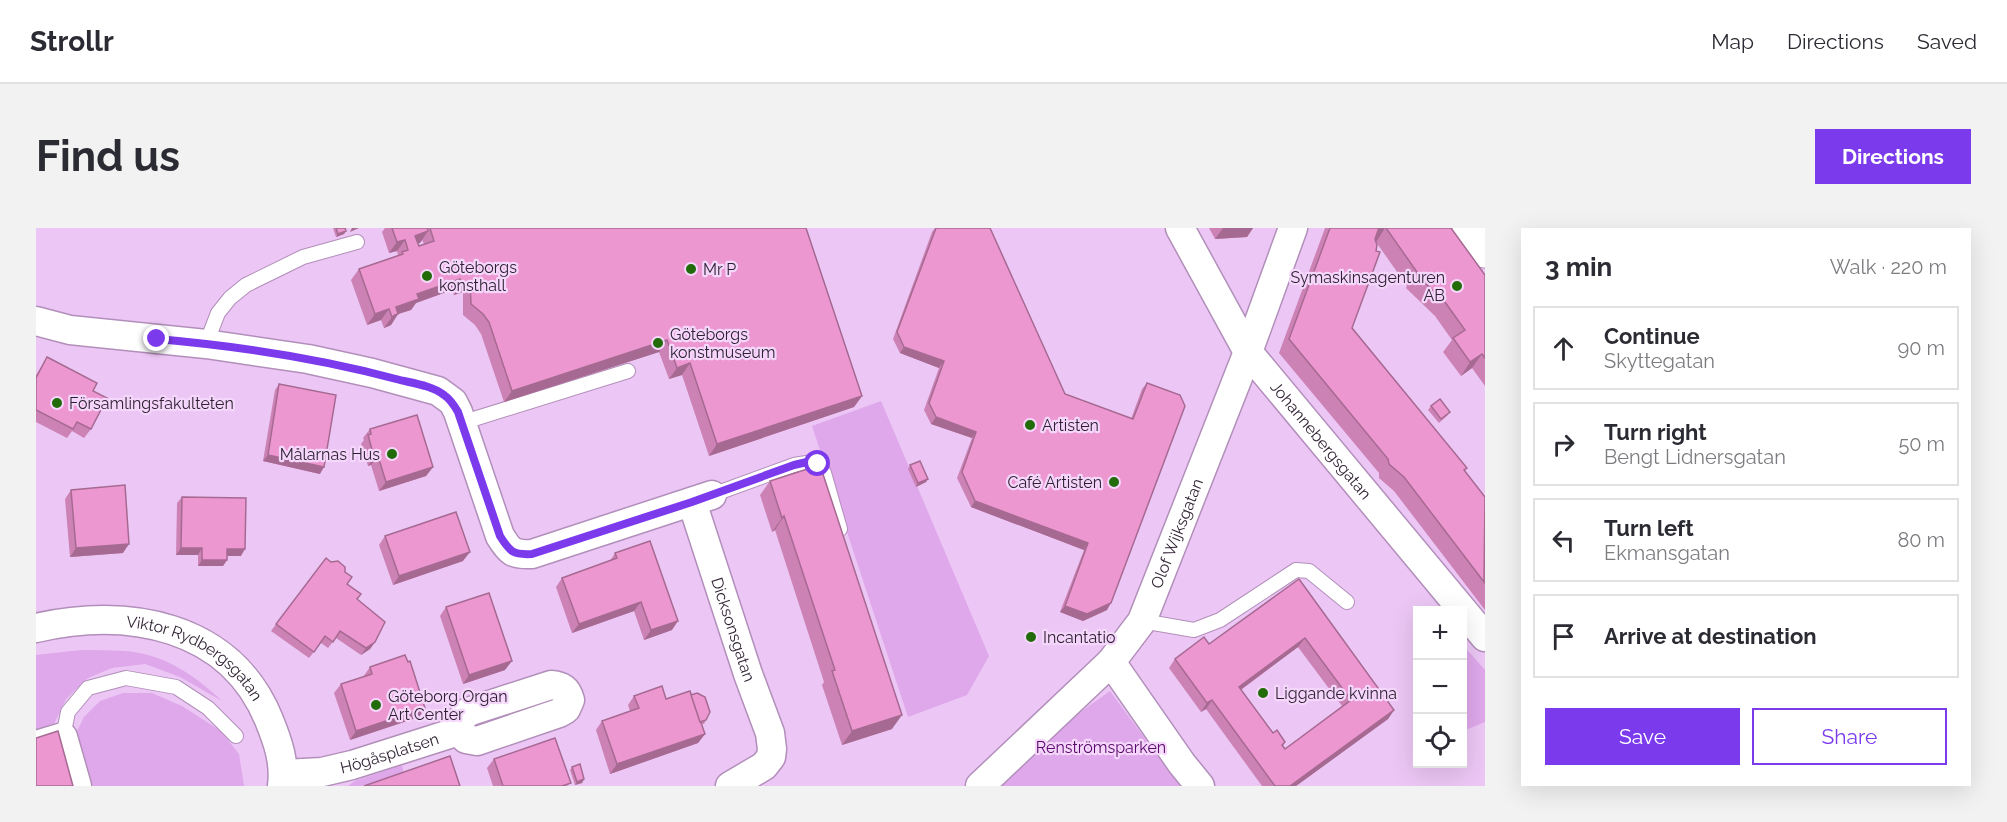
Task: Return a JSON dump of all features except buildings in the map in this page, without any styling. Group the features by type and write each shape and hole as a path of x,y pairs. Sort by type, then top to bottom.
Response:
{"street":[{"name":"Johannebergsgatan","path":"1180,228 1248,352 1485,637"},
{"name":"Olof Wijksgatan","path":"980,786 1112,662 1142,621 1248,352 1293,228"},
{"path":"1469,228 1485,251"},
{"path":"36,321 70,330 206,344 308,359 372,373 421,386 444,395 453,402 460,418 500,536 509,550 520,554 532,554 702,498"},
{"name":"Dicksonsgatan","path":"702,498 744,663 770,734 772,749 771,757 764,766 730,786"},
{"name":"Viktor Rydbergsgatan","path":"36,628 95,619 129,621 158,626 184,634 207,646 234,666 255,690 275,736 282,760 283,780"},
{"path":"1112,662 1182,764 1200,786"},
{"name":"Högåsplatsen","path":"283,780 332,770 459,731"},
{"path":"36,745 63,737 77,786"}],"lane":[{"path":"206,344 218,314 230,297 246,285 303,257 357,242"},
{"path":"460,418 628,371"},
{"path":"702,498 794,465 813,462 824,473 844,541"},
{"path":"1142,621 1194,630 1220,620 1296,570 1309,571 1347,603"},
{"path":"63,737 68,712 88,688 126,678 176,687 208,708 236,736"}],"green space":[{"path":"881,401 989,656 967,695 908,717 812,426"},
{"path":"81,650 124,651 152,656 189,674 222,701 180,677 145,664 112,668 88,678 66,699 54,724 36,729 36,655"},
{"path":"1467,650 1485,670 1485,722 1467,729"},
{"name":"Renströmsparken","path":"1110,691 1180,786 991,786 1041,740"},
{"path":"123,693 152,693 182,706 221,731 239,754 244,786 90,786 76,733 84,717 100,701"},
{"path":"402,765 405,778 385,786 348,786 355,781"}],"place":[{"name":"Mr P","path":"691,269"},
{"name":"Göteborgs konsthall","path":"427,276"},
{"name":"Symaskinsagenturen AB","path":"1457,286"},
{"name":"Göteborgs konstmuseum","path":"658,343"},
{"name":"Församlingsfakulteten","path":"57,403"},
{"name":"Artisten","path":"1030,425"},
{"name":"Målarnas Hus","path":"392,454"},
{"name":"Café Artisten","path":"1114,482"},
{"name":"Incantatio","path":"1031,637"},
{"name":"Liggande kvinna","path":"1263,693"},
{"name":"Göteborg Organ Art Center","path":"376,705"}],"route":[{"path":"157,339 308,359 438,391 453,402 458,412 500,536 509,550 520,554 532,554 621,526 794,465 807,462 818,464"}]}
